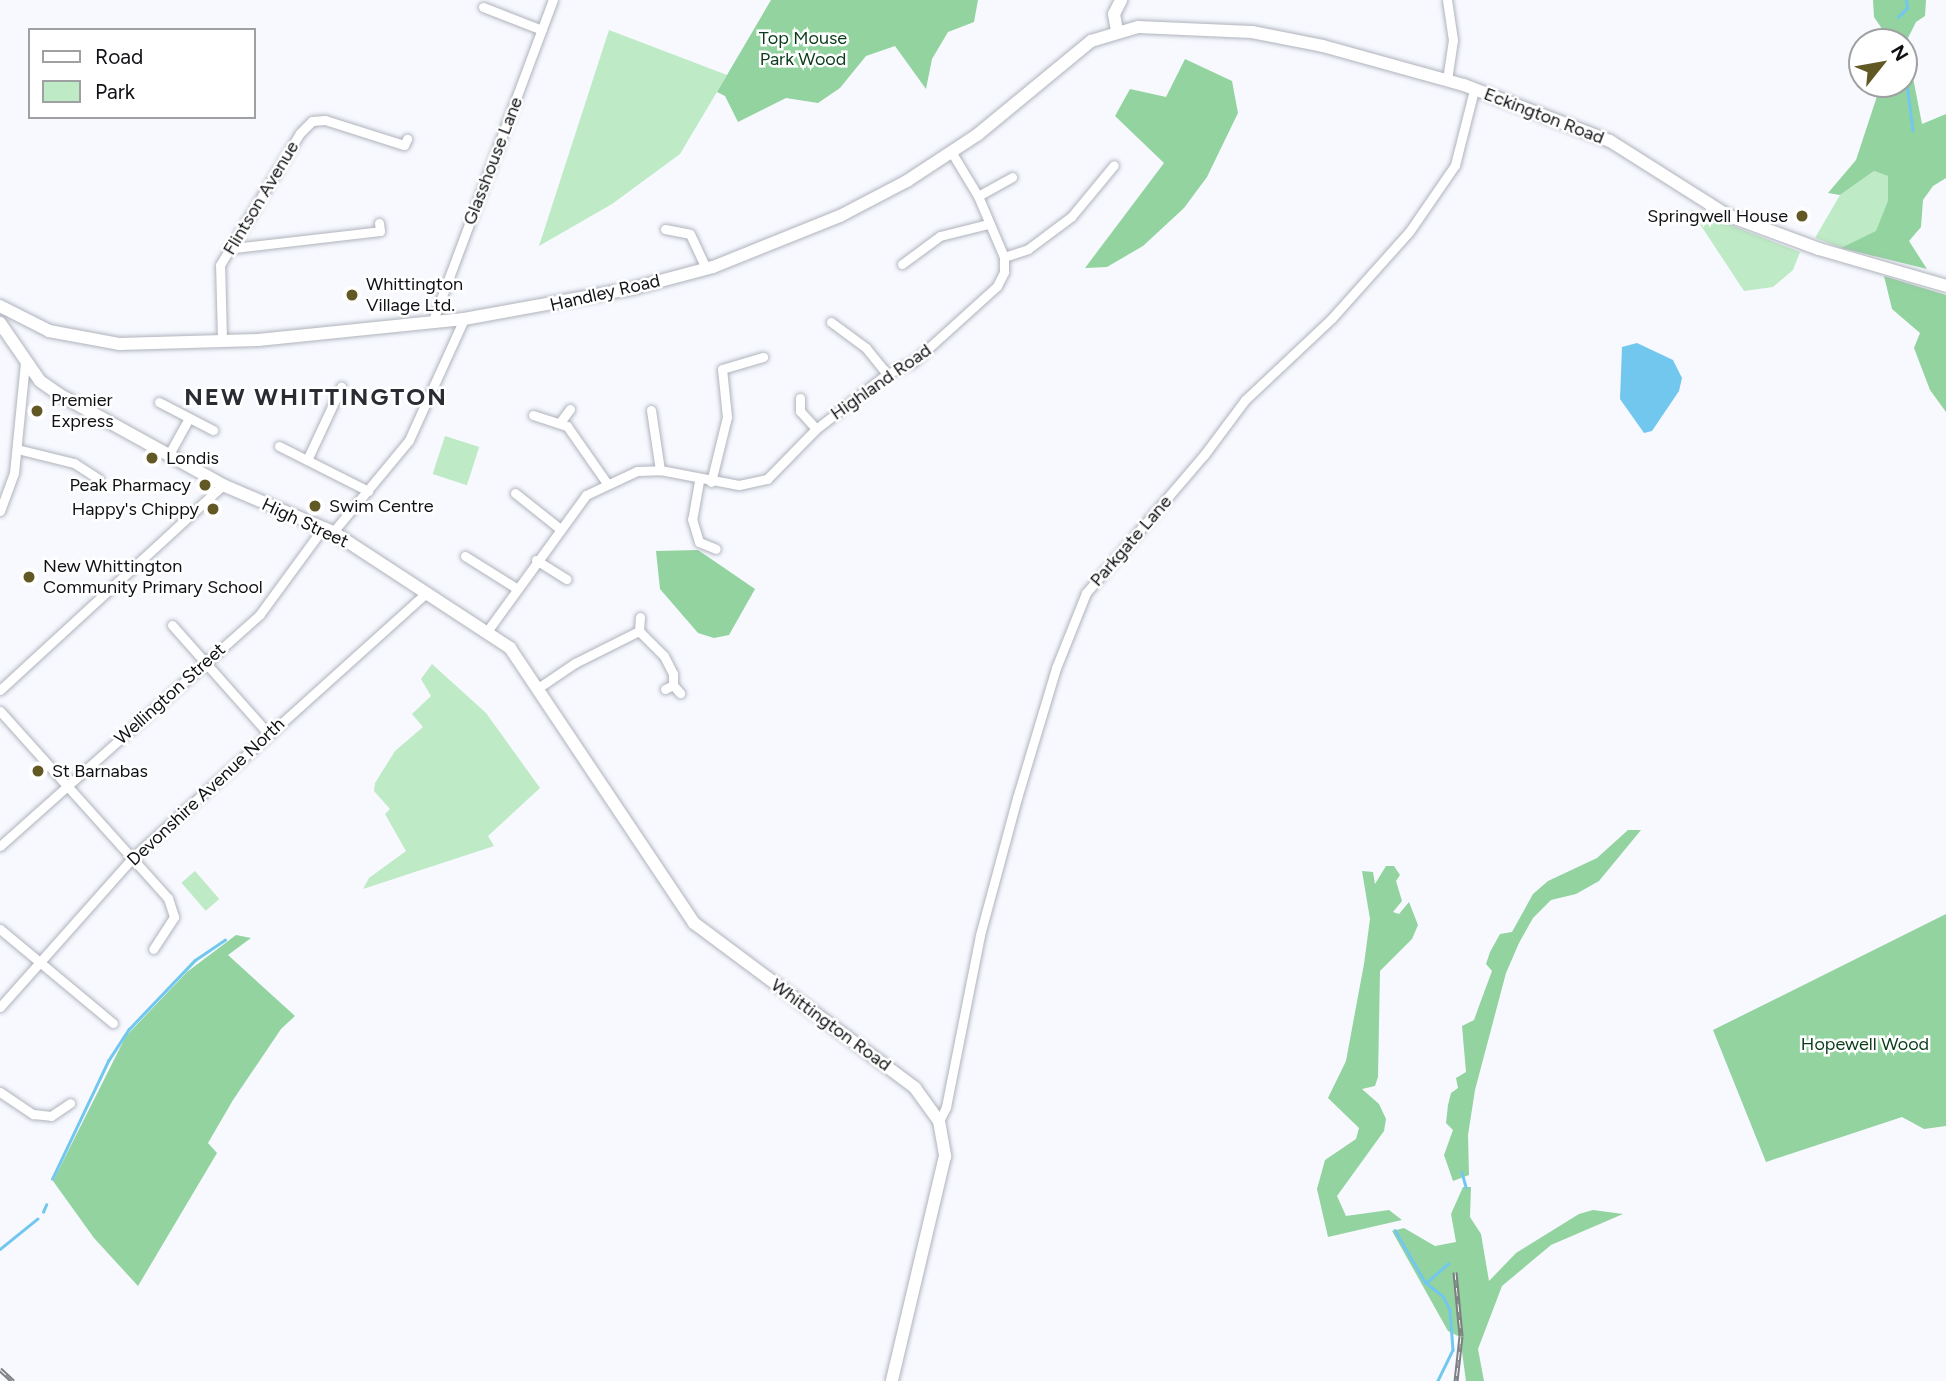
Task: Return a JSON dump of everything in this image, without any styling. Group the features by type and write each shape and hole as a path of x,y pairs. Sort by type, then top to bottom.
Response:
{"main road":[{"path":"1117,31 1114,14 1121,0"},
{"name":"Eckington Road","path":"1117,31 1138,27 1252,32 1323,46 1447,80 1609,141 1727,215 1819,249 1946,286"},
{"name":"Handley Road","path":"0,306 72,338 119,344 432,323 621,290 706,269 841,216 952,153 1031,93 1079,49 1117,31"},
{"name":"High Street","path":"0,323 25,363 60,396 223,485 328,530 488,630 510,648 561,722"},
{"name":"Whittington Road","path":"561,722 694,923 903,1077 939,1121"},
{"path":"892,1381 943,1176 939,1121"}],"street":[{"name":"Glasshouse Lane","path":"432,323 554,0"},
{"path":"1447,0 1453,51 1447,80"},
{"path":"482,6 542,30"},
{"name":"Parkgate Lane","path":"939,1121 946,1107 980,935 1017,798 1056,668 1086,593 1245,400 1332,318 1409,232 1455,164 1474,90"},
{"name":"Flintson Avenue","path":"222,339 220,265 234,248 300,133 312,121 325,120 404,145 407,139"},
{"path":"952,153 978,196 1004,257 1028,249 1071,217 1114,165"},
{"path":"978,196 1012,177"},
{"path":"234,248 380,230 379,223"},
{"path":"902,264 940,236 989,224"},
{"path":"665,229 690,234 706,269"},
{"name":"Highland Road","path":"488,630 559,528 586,495 606,482 637,471 660,470 699,481 739,485 767,479 816,429 887,374 928,350 997,286 1004,272 1004,257"},
{"name":"Wellington Street","path":"0,846 205,663 279,593 328,530 368,491 409,440 464,319"},
{"path":"831,322 866,348 887,374"},
{"path":"711,482 727,417 722,369 762,357"},
{"path":"0,511 10,491 25,363"},
{"path":"307,460 341,387"},
{"name":"Highland Road","path":"800,398 800,411 816,429"},
{"path":"159,402 213,430"},
{"path":"561,421 570,409"},
{"path":"651,410 660,470"},
{"path":"533,415 561,421 593,458 606,482"},
{"path":"168,456 189,418"},
{"path":"279,446 368,491"},
{"path":"17,449 74,463 99,480"},
{"path":"699,481 692,519 699,542 716,549"},
{"path":"0,690 223,485"},
{"path":"516,493 559,528"},
{"path":"465,556 516,589"},
{"path":"536,560 566,579"},
{"name":"Devonshire Avenue North","path":"0,1006 134,856 427,592"},
{"path":"639,631 640,617"},
{"path":"172,625 268,733"},
{"path":"538,688 575,663 639,631"},
{"path":"639,631 651,638 670,665 673,689"},
{"path":"0,711 70,784 168,898 174,917 153,949"},
{"path":"0,929 113,1023"},
{"path":"0,1092 33,1114 51,1116 70,1104"}],"green space":[{"name":"Top Mouse Park Wood","path":"771,0 978,0 974,22 948,32 932,59 926,89 895,46 866,56 840,88 818,103 786,98 738,122 725,96 717,92"},
{"path":"1873,0 1926,0 1925,16 1916,22 1913,28 1881,28 1874,17"},
{"path":"609,30 727,75 680,154 612,204 539,246"},
{"path":"1185,59 1232,81 1238,113 1207,177 1184,208 1143,246 1107,267 1085,268 1164,163 1115,116 1130,89 1166,97"},
{"path":"1876,98 1917,98 1922,124 1946,114 1946,178 1933,186 1923,200 1921,227 1909,241 1927,269 1841,248 1876,231 1888,201 1888,176 1874,171 1840,195 1828,193 1856,160"},
{"path":"1874,171 1888,176 1889,201 1876,232 1841,248 1815,238 1840,195"},
{"path":"1690,209 1800,252 1793,270 1773,287 1744,291"},
{"path":"1884,276 1946,295 1946,412 1930,390 1914,348 1920,333 1892,309"},
{"path":"445,436 479,447 467,485 433,474"},
{"path":"698,550 755,589 729,635 714,638 698,633 660,589 656,551"},
{"path":"432,664 486,713 540,788 488,836 494,846 363,889 369,878 406,851 385,814 390,809 374,791 375,783 395,751 423,727 412,714 431,696 421,679"},
{"path":"1628,830 1641,830 1599,881 1576,894 1551,900 1533,918 1519,943 1506,973 1475,1090 1468,1135 1469,1175 1453,1181 1444,1155 1453,1130 1446,1123 1448,1105 1451,1093 1458,1088 1456,1078 1466,1072 1462,1026 1474,1020 1492,971 1486,964 1490,952 1500,934 1512,932 1533,894 1548,881 1597,858"},
{"path":"1386,866 1394,866 1400,875 1396,881 1402,901 1393,912 1399,914 1409,902 1418,925 1412,939 1380,971 1378,1077 1375,1086 1362,1089 1379,1104 1386,1119 1384,1131 1337,1196 1346,1216 1389,1210 1402,1220 1328,1237 1317,1189 1325,1160 1356,1139 1359,1128 1328,1098 1346,1061 1364,964 1370,919 1362,871 1373,872 1375,884"},
{"path":"195,871 219,899 206,911 181,883"},
{"name":"Hopewell Wood","path":"1946,914 1946,1126 1924,1129 1902,1117 1766,1162 1713,1030"},
{"path":"236,935 251,938 228,955 295,1016 281,1029 233,1100 208,1143 217,1153 138,1286 94,1238 53,1181 126,1036 187,972"},
{"path":"1463,1187 1471,1187 1470,1217 1481,1234 1489,1281 1516,1253 1579,1214 1593,1210 1623,1214 1551,1245 1502,1286 1478,1349 1484,1381 1466,1381 1460,1337 1448,1331 1392,1231 1404,1228 1435,1246 1456,1242 1451,1214"}],"water":[{"path":"1637,343 1673,360 1682,378 1679,391 1652,431 1644,433 1620,399 1622,347"}],"waterway":[{"path":"1898,17 1907,8 1906,0"},
{"path":"1909,98 1913,130"},
{"path":"52,1179 108,1061 129,1029 195,960 225,940"},
{"path":"1462,1172 1466,1187"},
{"path":"43,1212 46,1205"},
{"path":"0,1249 37,1219"},
{"path":"1395,1230 1425,1282 1443,1296 1450,1310 1453,1350 1438,1381"},
{"path":"1427,1282 1448,1264"}],"railway":[{"path":"1455,1272 1461,1336 1456,1381"},
{"path":"0,1369 13,1381"}],"place":[{"name":"Springwell House","path":"1802,216"},
{"name":"Whittington Village Ltd.","path":"352,295"},
{"name":"Premier Express","path":"37,411"},
{"name":"Londis","path":"152,458"},
{"name":"Peak Pharmacy","path":"205,485"},
{"name":"Swim Centre","path":"315,506"},
{"name":"Happy's Chippy","path":"213,509"},
{"name":"New Whittington Community Primary School","path":"29,577"},
{"name":"St Barnabas","path":"38,771"}],"district":[{"name":"NEW WHITTINGTON","path":"316,397"}]}
